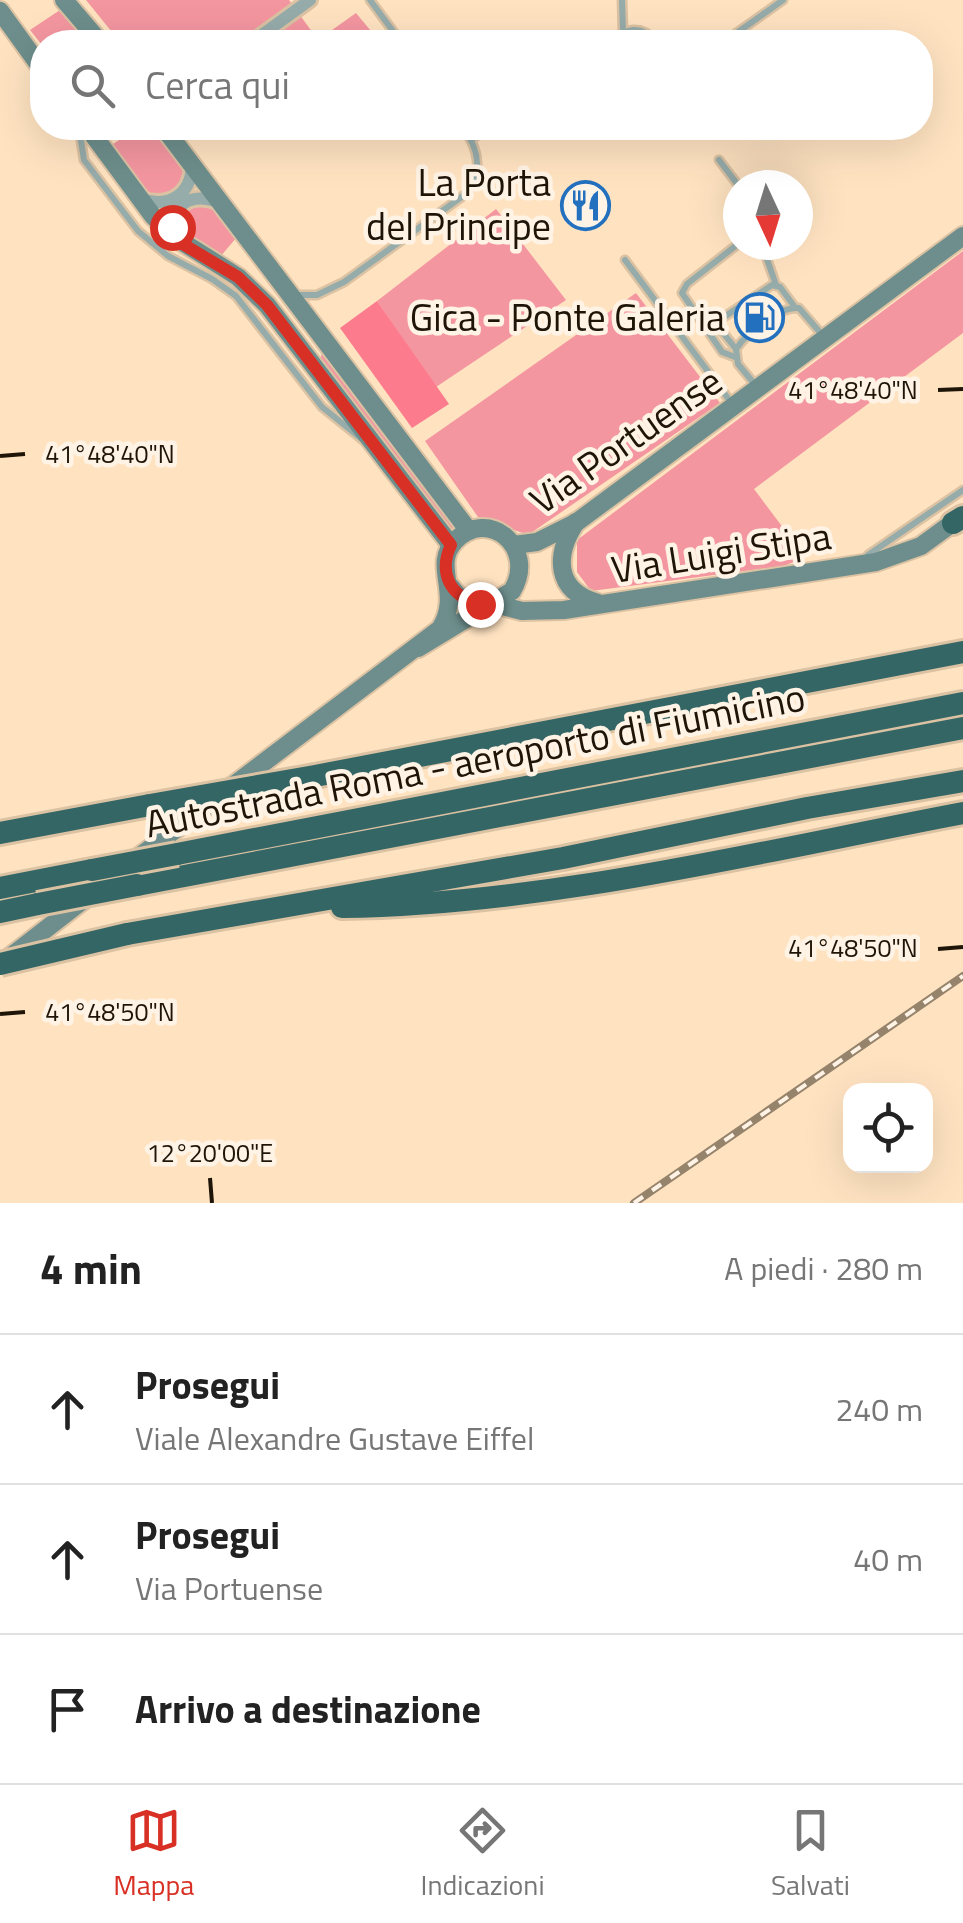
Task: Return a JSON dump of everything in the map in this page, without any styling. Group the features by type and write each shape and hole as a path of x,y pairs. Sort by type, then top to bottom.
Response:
{"highway":[{"path":"0,833 963,652"},
{"name":"Autostrada Roma - aeroporto di Fiumicino","path":"0,888 963,703"},
{"name":"Autostrada Roma - aeroporto di Fiumicino","path":"0,912 963,728"},
{"path":"0,964 126,934 563,858 963,781"},
{"path":"273,908 424,906 542,893 963,813"}],"main road":[{"path":"64,0 90,30"},
{"path":"3,9 30,50"},
{"path":"97,140 173,236 238,277 259,296 451,545 469,531 173,140"},
{"name":"Via Portuense","path":"514,545 537,542 576,522 963,236"},
{"name":"Via Luigi Stipa","path":"491,603 531,612 815,574 905,553 960,518"},
{"path":"576,522 563,547 564,575 578,596 602,604"},
{"name":"Via Portuense","path":"0,964 260,763 418,648 502,598 518,580 520,556 514,545 494,530 469,531"},
{"name":"Via Portuense","path":"418,648 444,624 450,587 444,566 451,545"},
{"path":"450,587 468,601 491,603"}],"street":[{"path":"269,30 310,0"},
{"path":"141,199 157,203 178,197 189,184 192,167"},
{"path":"173,236 174,214 183,203 200,198 218,202"}],"lane":[{"path":"370,0 392,30"},
{"path":"622,0 623,30"},
{"path":"741,30 783,0"},
{"path":"80,140 86,163 138,231 168,256 227,288 326,412 352,434 374,445"},
{"path":"289,293 309,296 334,288 455,204 468,193 477,175 477,151 472,140"},
{"path":"719,160 726,170"},
{"path":"723,256 687,284 682,293 722,352 736,353"},
{"path":"625,260 734,406"},
{"path":"767,260 776,285 795,307 806,313 825,338"},
{"path":"758,388 720,328 720,319 776,285"},
{"path":"736,353 742,340 781,312 795,307"},
{"path":"256,342 268,336"},
{"path":"815,574 876,552 963,490"}],"shaded area":[{"path":"86,0 289,0 311,30 110,30"},
{"path":"60,10 78,30 30,30"},
{"path":"356,13 370,30 332,30"},
{"path":"119,140 163,140 185,174 175,193 160,198 144,191 110,146"},
{"path":"202,204 214,208 237,237 220,257 191,238 178,222 178,215 186,209"},
{"path":"496,209 566,300 436,387 377,301"},
{"path":"963,251 963,333 754,489 805,557 784,566 591,591 577,572 577,540"},
{"path":"636,293 720,403 528,535 478,517 425,441"},
{"path":"377,301 449,404 412,428 340,328"},
{"path":"322,353 461,532 453,538 320,360"}],"railway":[{"path":"634,1203 963,976"}],"place":[{"name":"La Porta del Principe","path":"586,205"},
{"name":"Gica - Ponte Galeria","path":"760,318"}],"route":[{"path":"172,227 176,240 238,277 274,314 451,545 444,566 450,587 458,596 480,604"}]}
